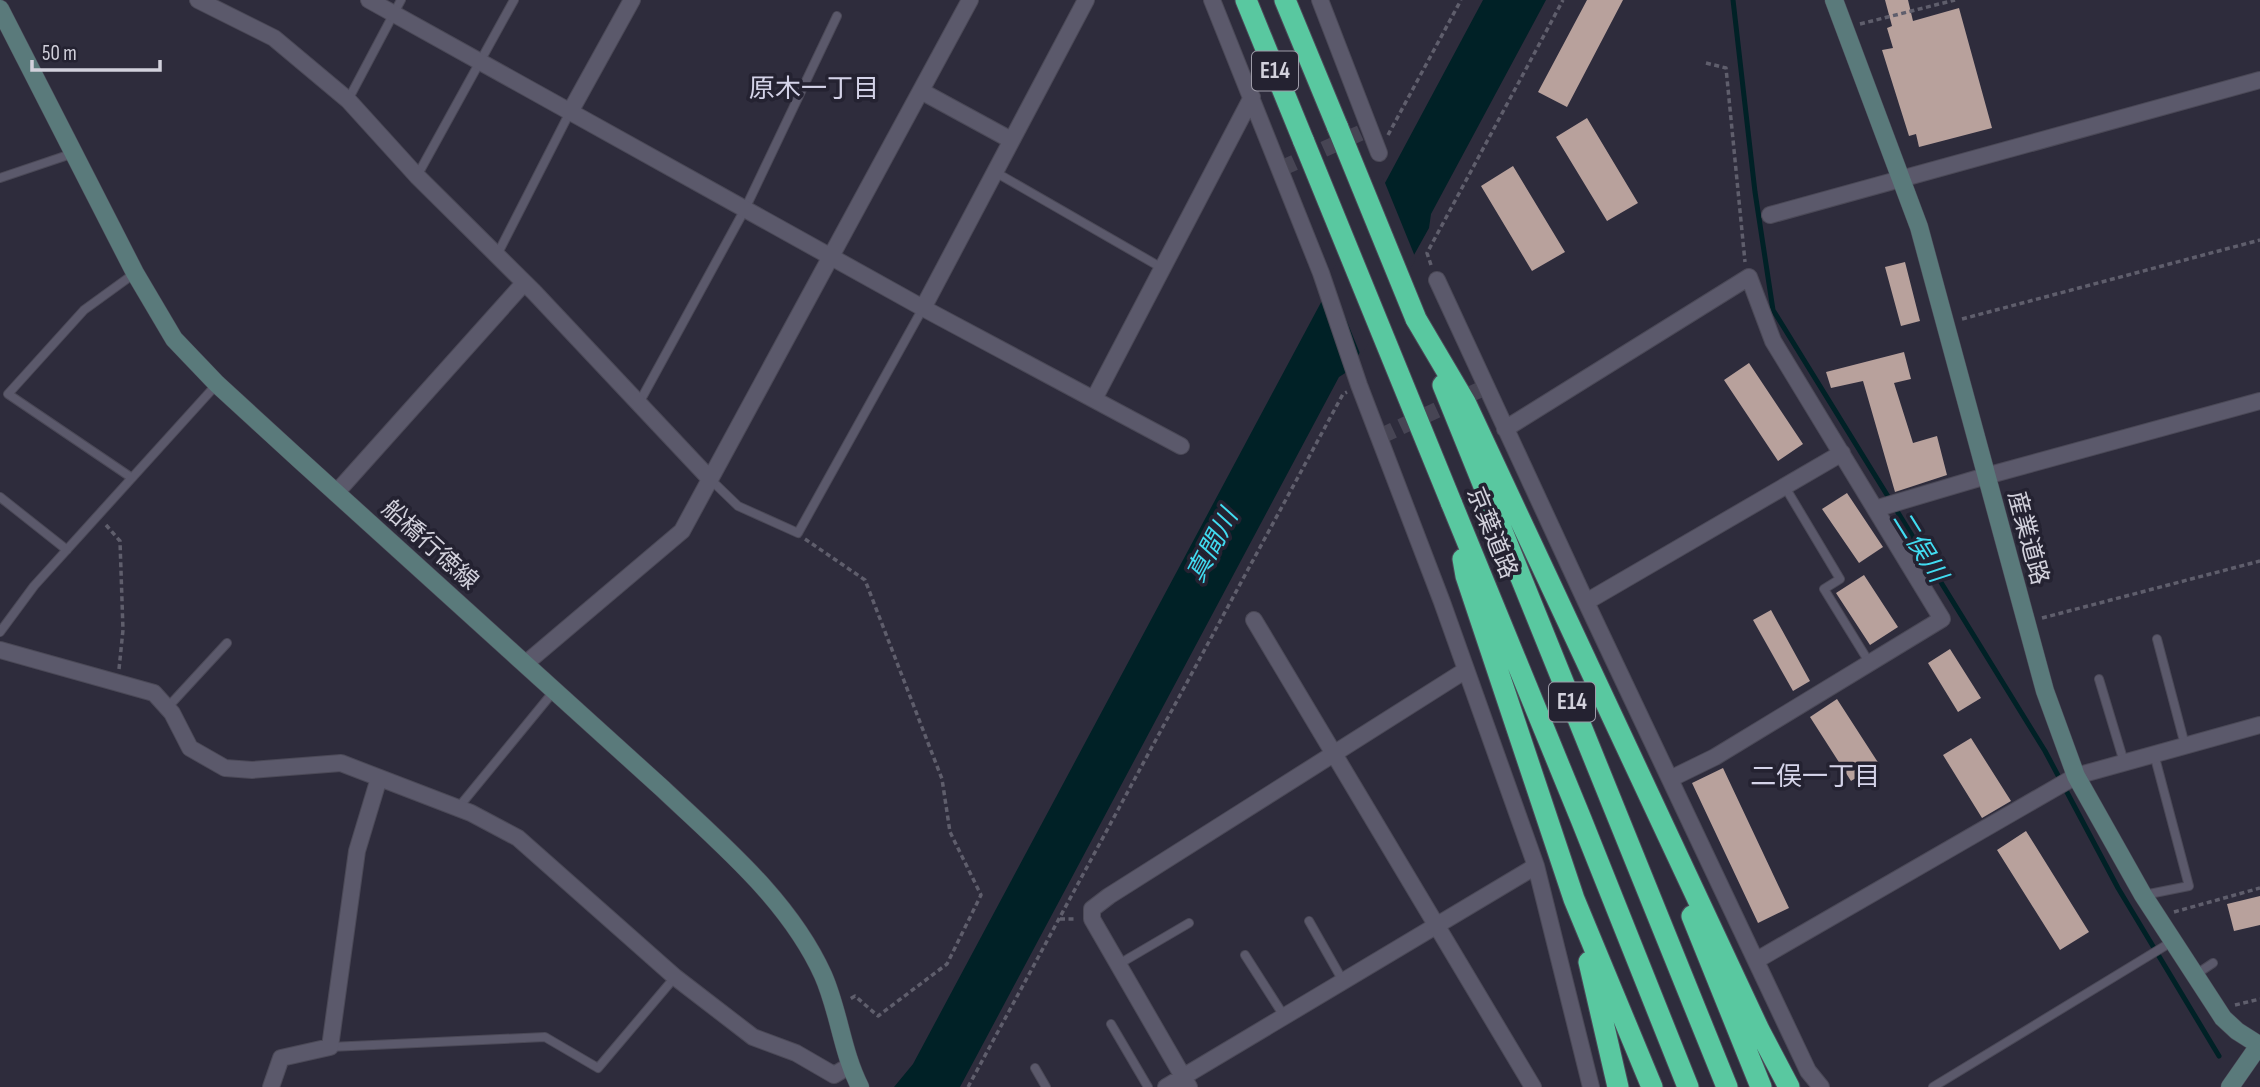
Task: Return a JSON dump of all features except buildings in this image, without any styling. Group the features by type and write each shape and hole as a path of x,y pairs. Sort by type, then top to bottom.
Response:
{"highway":[{"name":"京葉道路","path":"1245,0 1688,1087"},
{"name":"京葉道路","path":"1285,0 1727,1087"},
{"path":"1416,319 1465,402 1759,1030 1789,1087"},
{"path":"1451,502 1466,576 1574,899 1652,1087"},
{"path":"1606,699 1761,1087"},
{"path":"1574,899 1618,1087"}],"main road":[{"name":"産業道路","path":"1834,0 1919,227 2045,691 2076,776 2143,895 2223,1018 2237,1031 2260,1044"},
{"name":"船橋行徳線","path":"0,9 135,273 174,339 217,384 712,835 793,922 824,978 834,1008 838,1076 860,1087"},
{"path":"2230,1087 2260,1044"}],"street":[{"path":"198,0 275,38 348,100 417,176 497,255 710,479"},
{"path":"369,0 398,7 480,62 923,308 1181,446"},
{"path":"570,112 632,0"},
{"path":"526,664 682,531 970,0"},
{"path":"923,308 1086,0"},
{"path":"1212,0 1321,273 1536,866 1591,1087"},
{"path":"1320,0 1379,153"},
{"path":"1770,215 2260,80"},
{"path":"920,91 1012,140"},
{"path":"1094,399 1252,97"},
{"path":"1505,429 1749,277 1773,341 1942,619 1715,757 1670,779"},
{"path":"1437,281 1808,1071 1821,1087"},
{"path":"336,493 524,283"},
{"path":"1875,509 2260,401"},
{"path":"1586,602 1842,453"},
{"path":"1254,620 1533,1087"},
{"path":"0,650 154,693 167,708 190,748 225,768 252,770 341,763 458,808 518,838 675,977 753,1037 796,1053 838,1076"},
{"path":"1186,1082 1093,919 1092,909 1466,670"},
{"path":"1757,960 2076,776 2260,725"},
{"path":"271,1087 281,1058 330,1047 357,851 379,778"},
{"path":"1166,1087 1186,1082 1283,1016 1536,866"}],"lane":[{"path":"417,176 514,0"},
{"path":"348,100 398,7"},
{"path":"639,403 745,209 837,16"},
{"path":"497,255 570,112"},
{"path":"0,178 74,153"},
{"path":"995,172 1162,268"},
{"path":"132,478 8,394 84,310 135,273"},
{"path":"710,479 738,506 798,533 923,308"},
{"path":"0,632 34,586 217,384"},
{"path":"1785,487 1840,579 1824,589 1869,662"},
{"path":"0,497 67,550"},
{"path":"2157,639 2185,746"},
{"path":"167,708 227,643"},
{"path":"2099,679 2124,762"},
{"path":"458,808 555,690"},
{"path":"2143,895 2189,886 2154,754"},
{"path":"1309,921 1343,981"},
{"path":"1119,964 1189,922"},
{"path":"1933,1087 2173,941"},
{"path":"1245,955 1283,1016"},
{"path":"2195,975 2213,963"},
{"path":"330,1047 545,1037 598,1068 675,977"},
{"path":"1111,1024 1148,1087"},
{"path":"1035,1068 1046,1087"}],"path":[{"path":"1379,153 1461,0"},
{"path":"1437,281 1427,253 1563,0"},
{"path":"1844,28 1955,0"},
{"path":"1706,63 1726,68 1745,265 1749,277"},
{"path":"1947,324 2260,240"},
{"path":"968,1087 1343,394 1360,386"},
{"path":"98,515 120,541 123,630 118,683"},
{"path":"798,533 865,580 943,779 950,832 981,895 947,964 878,1016 855,996 834,1008"},
{"path":"2026,622 2260,561"},
{"path":"2174,912 2260,888"}],"water":[{"name":"真間川","path":"1483,0 1546,0 1431,214 1429,228 1350,370 1339,377 960,1087 894,1087 913,1064"}],"pier":[{"path":"1383,178 1416,259 1361,356 1329,277"}],"waterway":[{"name":"二俣川","path":"1733,0 1755,192 1773,310 2045,751 2118,888 2219,1056"}],"tunnel":[{"path":"1280,169 1369,129"},
{"path":"1379,437 1486,387"}],"district":[{"name":"原木一丁目","path":"814,89"},
{"name":"二俣一丁目","path":"1815,777"}]}
